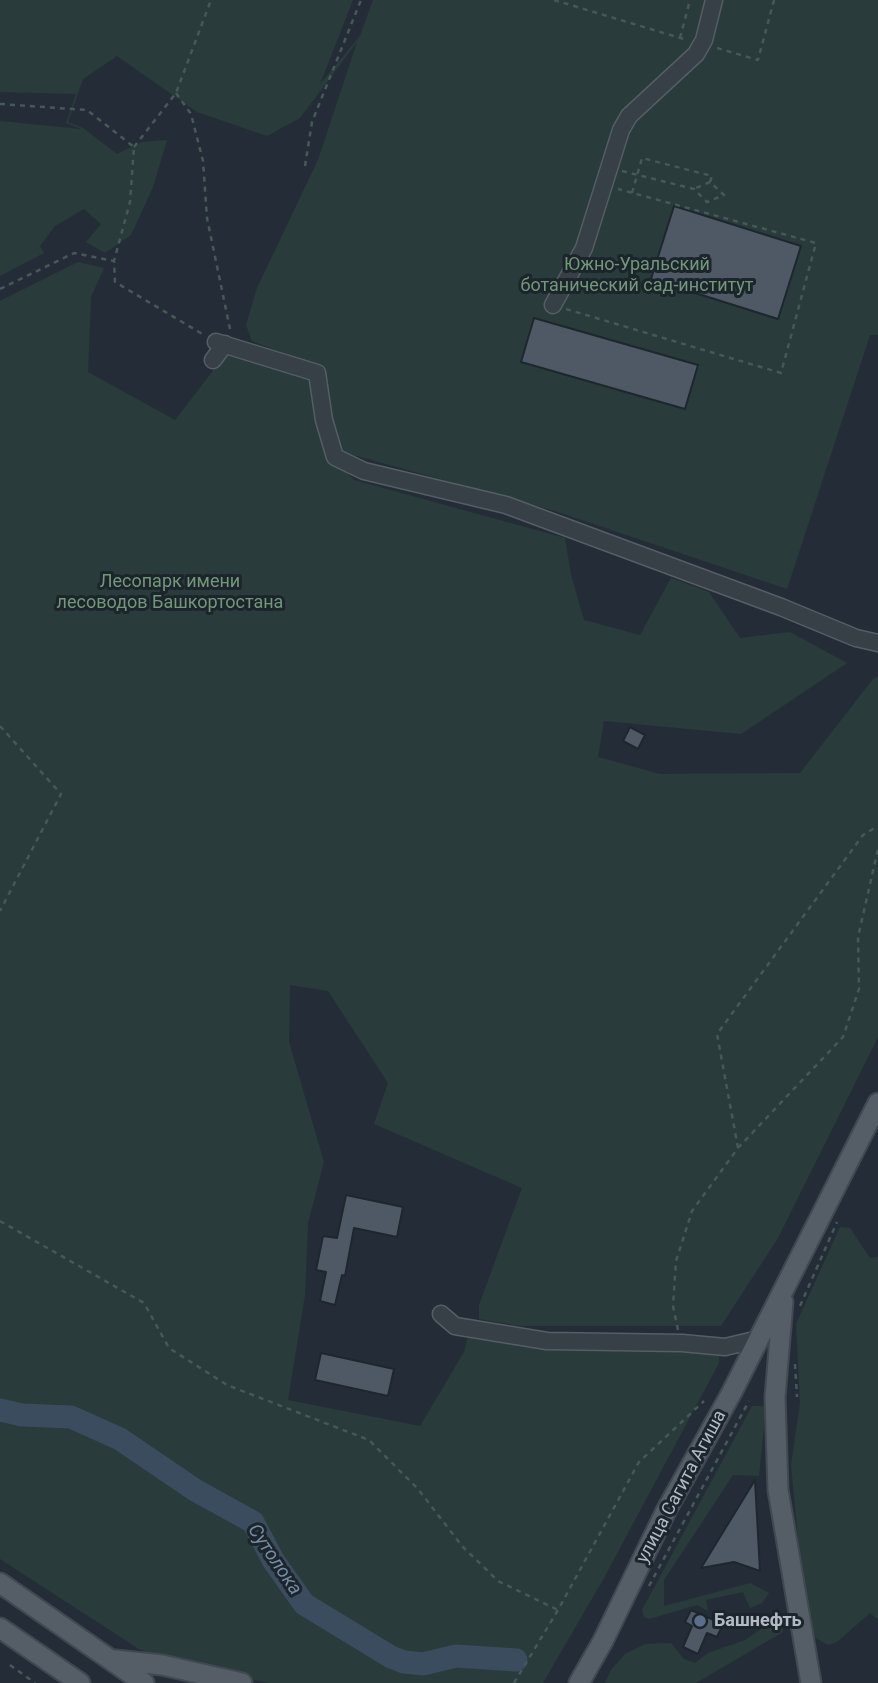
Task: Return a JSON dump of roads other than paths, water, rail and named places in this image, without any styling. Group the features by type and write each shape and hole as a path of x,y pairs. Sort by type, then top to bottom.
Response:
{"main road":[{"name":"улица Сагита Агиша","path":"579,1683 603,1641 666,1511 759,1339 878,1103"},
{"name":"улица Сагита Агиша","path":"783,1290 775,1396 778,1490 811,1683"},
{"path":"0,1583 144,1683"},
{"path":"0,1628 79,1683"},
{"path":"112,1660 162,1665 242,1683"}],"street":[{"path":"553,305 584,248 621,130 629,116 696,54 702,44 714,0"},
{"path":"213,360 224,338 317,373 324,420 335,457 365,471 506,505 781,607 856,638 878,643"},
{"path":"441,1314 454,1326 547,1341 681,1343 725,1347 759,1339"}],"waterway":[{"name":"Сутолока","path":"0,1410 22,1415 71,1417 120,1439 195,1490 253,1522 273,1560 304,1604 391,1657 404,1662 423,1664 456,1656 516,1660"}],"place":[{"name":"Башнефть","path":"700,1621"}],"park label":[{"name":"Южно-Уральский ботанический сад-институт","path":"637,275"},
{"name":"Лесопарк имени лесоводов Башкортостана","path":"170,592"}]}
